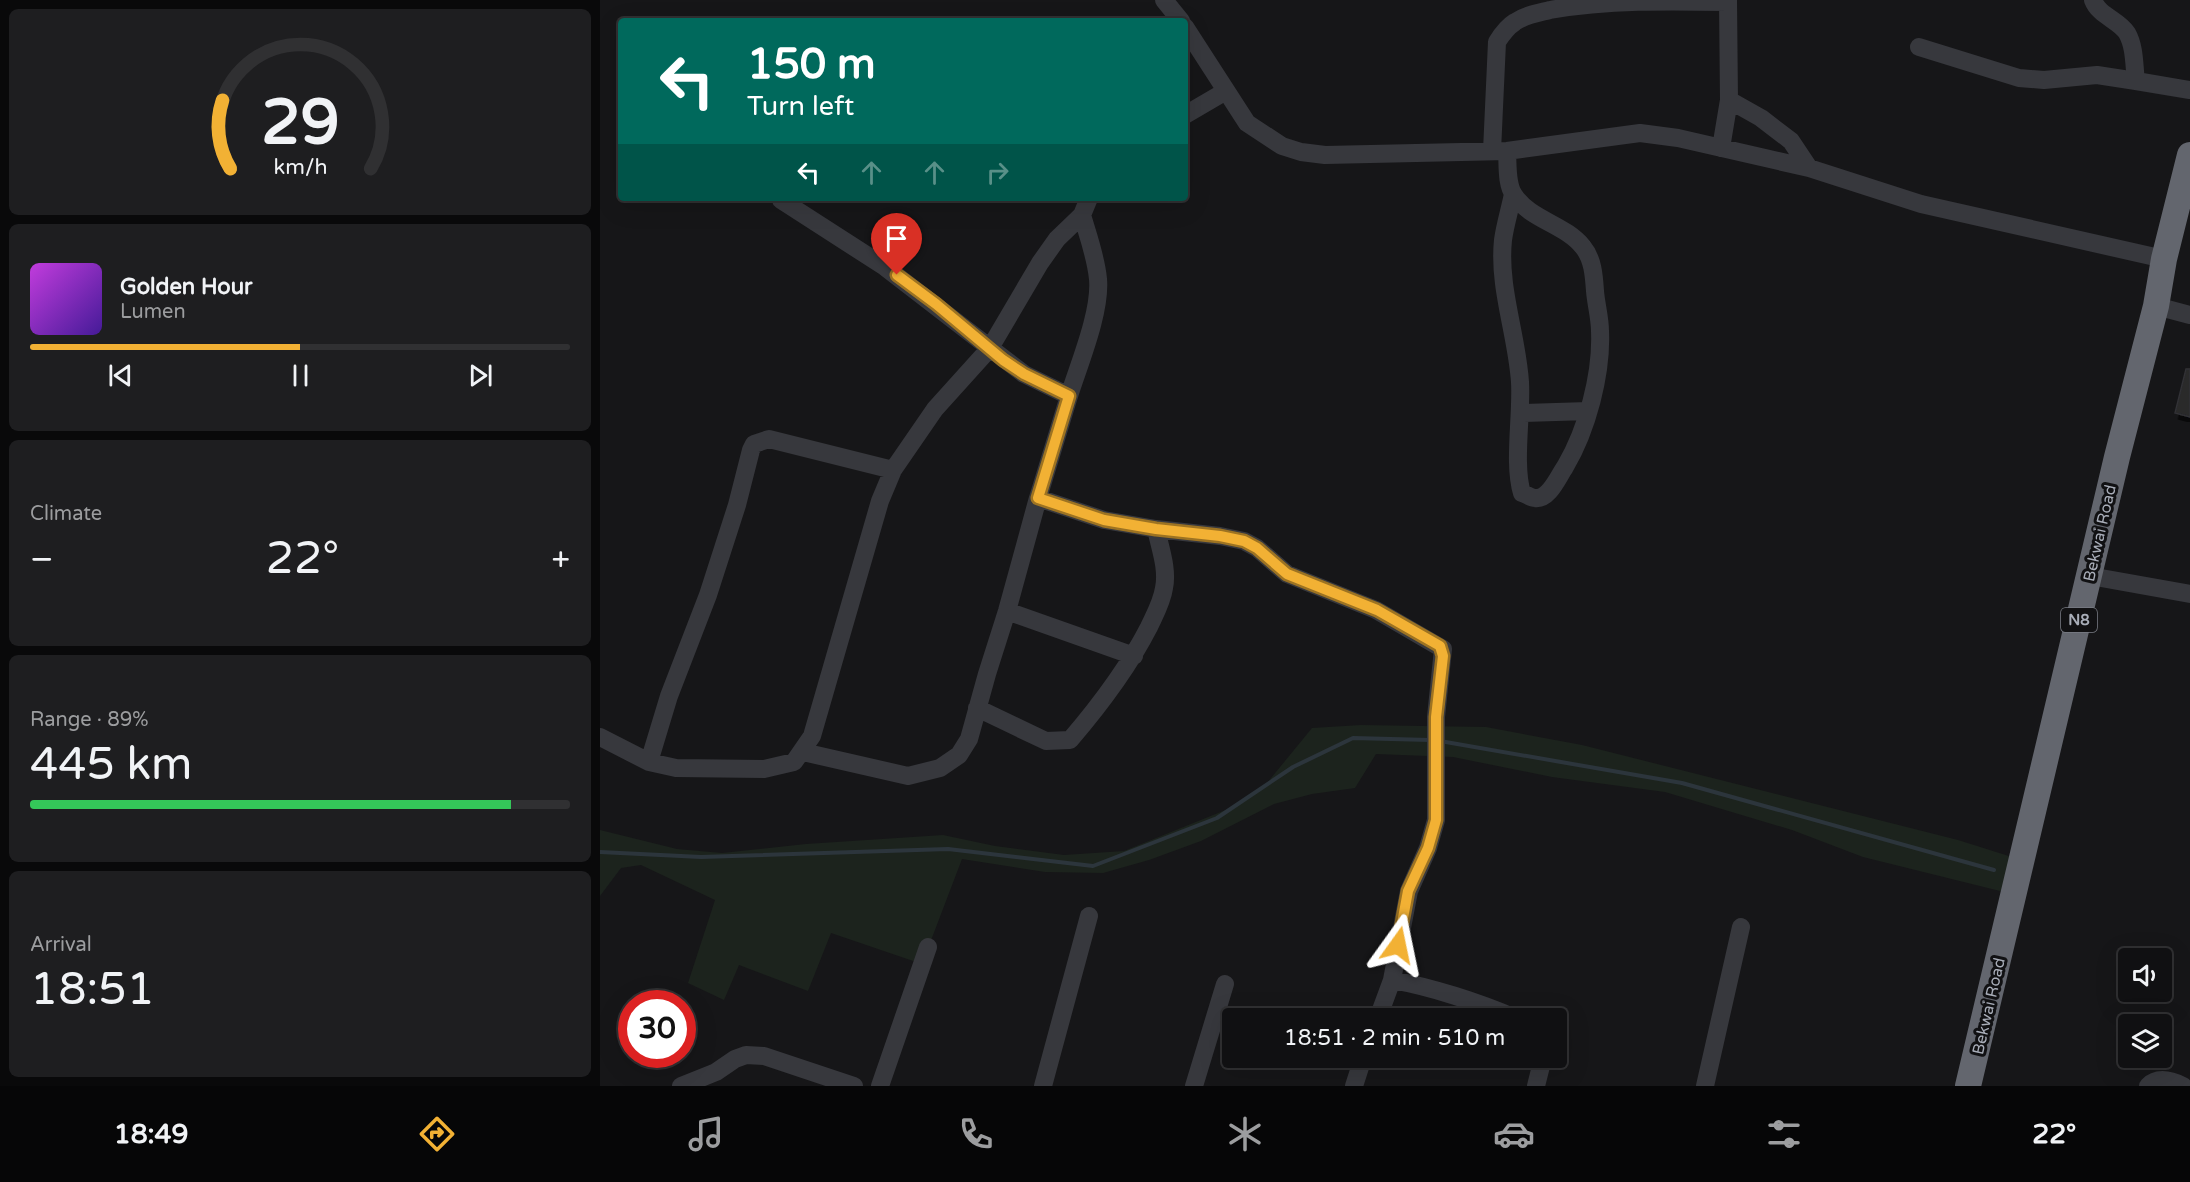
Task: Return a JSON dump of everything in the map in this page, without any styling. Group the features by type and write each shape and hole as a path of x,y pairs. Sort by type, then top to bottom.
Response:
{"highway":[{"name":"Bekwai Road","path":"1968,1086 2117,457 2156,306 2164,259 2182,227 2190,155"}],"street":[{"path":"1164,0 1178,18"},
{"path":"2093,0 2096,7 2127,32 2133,51 2136,81"},
{"path":"1513,194 1503,240 1504,276 1520,381 1518,480 1522,493 1534,498 1545,496 1555,483 1579,438 1596,382 1600,330 1592,265 1584,248 1569,234 1527,209 1513,194 1499,151 1497,42 1503,32 1525,16 1566,6 1608,1 1728,1 1729,100 1721,148"},
{"path":"1188,32 1248,123 1282,146 1301,152 1325,155 1499,151 1640,133 1678,138 1809,168 1921,204 2164,259"},
{"path":"1919,47 2019,78 2044,80 2097,75 2190,90"},
{"path":"1188,113 1226,91"},
{"path":"1729,100 1761,118 1791,141 1809,168"},
{"path":"783,201 885,267 1024,374 1069,396"},
{"path":"600,737 649,762 676,768 764,769 794,762 812,736 880,501 893,470 935,409 990,348 1040,263 1057,240 1082,215 1088,201"},
{"path":"803,752 908,776 940,768 959,755 969,739 1097,300 1098,280 1095,257 1082,215"},
{"path":"2156,306 2190,315"},
{"path":"1521,413 1587,411"},
{"path":"649,762 669,696 708,595 754,444 769,439 893,470"},
{"path":"1038,498 1104,520 1244,541 1257,548 1287,574 1377,610 1443,649 1436,717 1436,820 1428,848 1408,891 1392,980 1382,1008"},
{"path":"977,708 1046,741 1070,740 1096,710 1134,656 1160,605 1165,574 1156,529"},
{"path":"2090,576 2190,594"},
{"path":"1007,611 1134,656"},
{"path":"1043,1086 1089,916"},
{"path":"1705,1086 1741,927"},
{"path":"880,1086 928,947"},
{"path":"1392,980 1430,988 1491,1008"},
{"path":"1194,1086 1225,984"},
{"path":"681,1086 717,1072 735,1059 746,1055 764,1056 854,1086"},
{"path":"1354,1086 1360,1068"},
{"path":"1536,1086 1540,1068"},
{"path":"2148,1086 2160,1079 2174,1081 2183,1086"}],"shaded area":[{"path":"1361,725 1486,727 1582,745 1958,840 2012,857 2004,892 1863,857 1792,830 1665,792 1552,777 1453,757 1376,754 1355,788 1312,794 1274,804 1201,841 1149,860 1103,873 1045,872 962,859 922,964 831,933 808,991 739,965 724,1000 688,983 715,900 641,865 621,868 600,896 600,830 677,849 722,853 806,844 943,835 995,846 1064,855 1124,851 1233,807 1267,783 1312,728"}],"building":[{"path":"2186,369 2190,369 2190,417 2175,413"}],"waterway":[{"path":"600,852 701,857 948,849 1093,866 1217,818 1293,767 1353,738 1430,740"},
{"path":"1440,741 1682,783 1994,870"}],"route":[{"path":"897,275 1003,360 1024,374 1069,396 1038,498 1104,520 1244,541 1257,548 1287,574 1377,610 1443,649 1436,717 1436,820 1428,848 1408,891 1398,945"}]}
